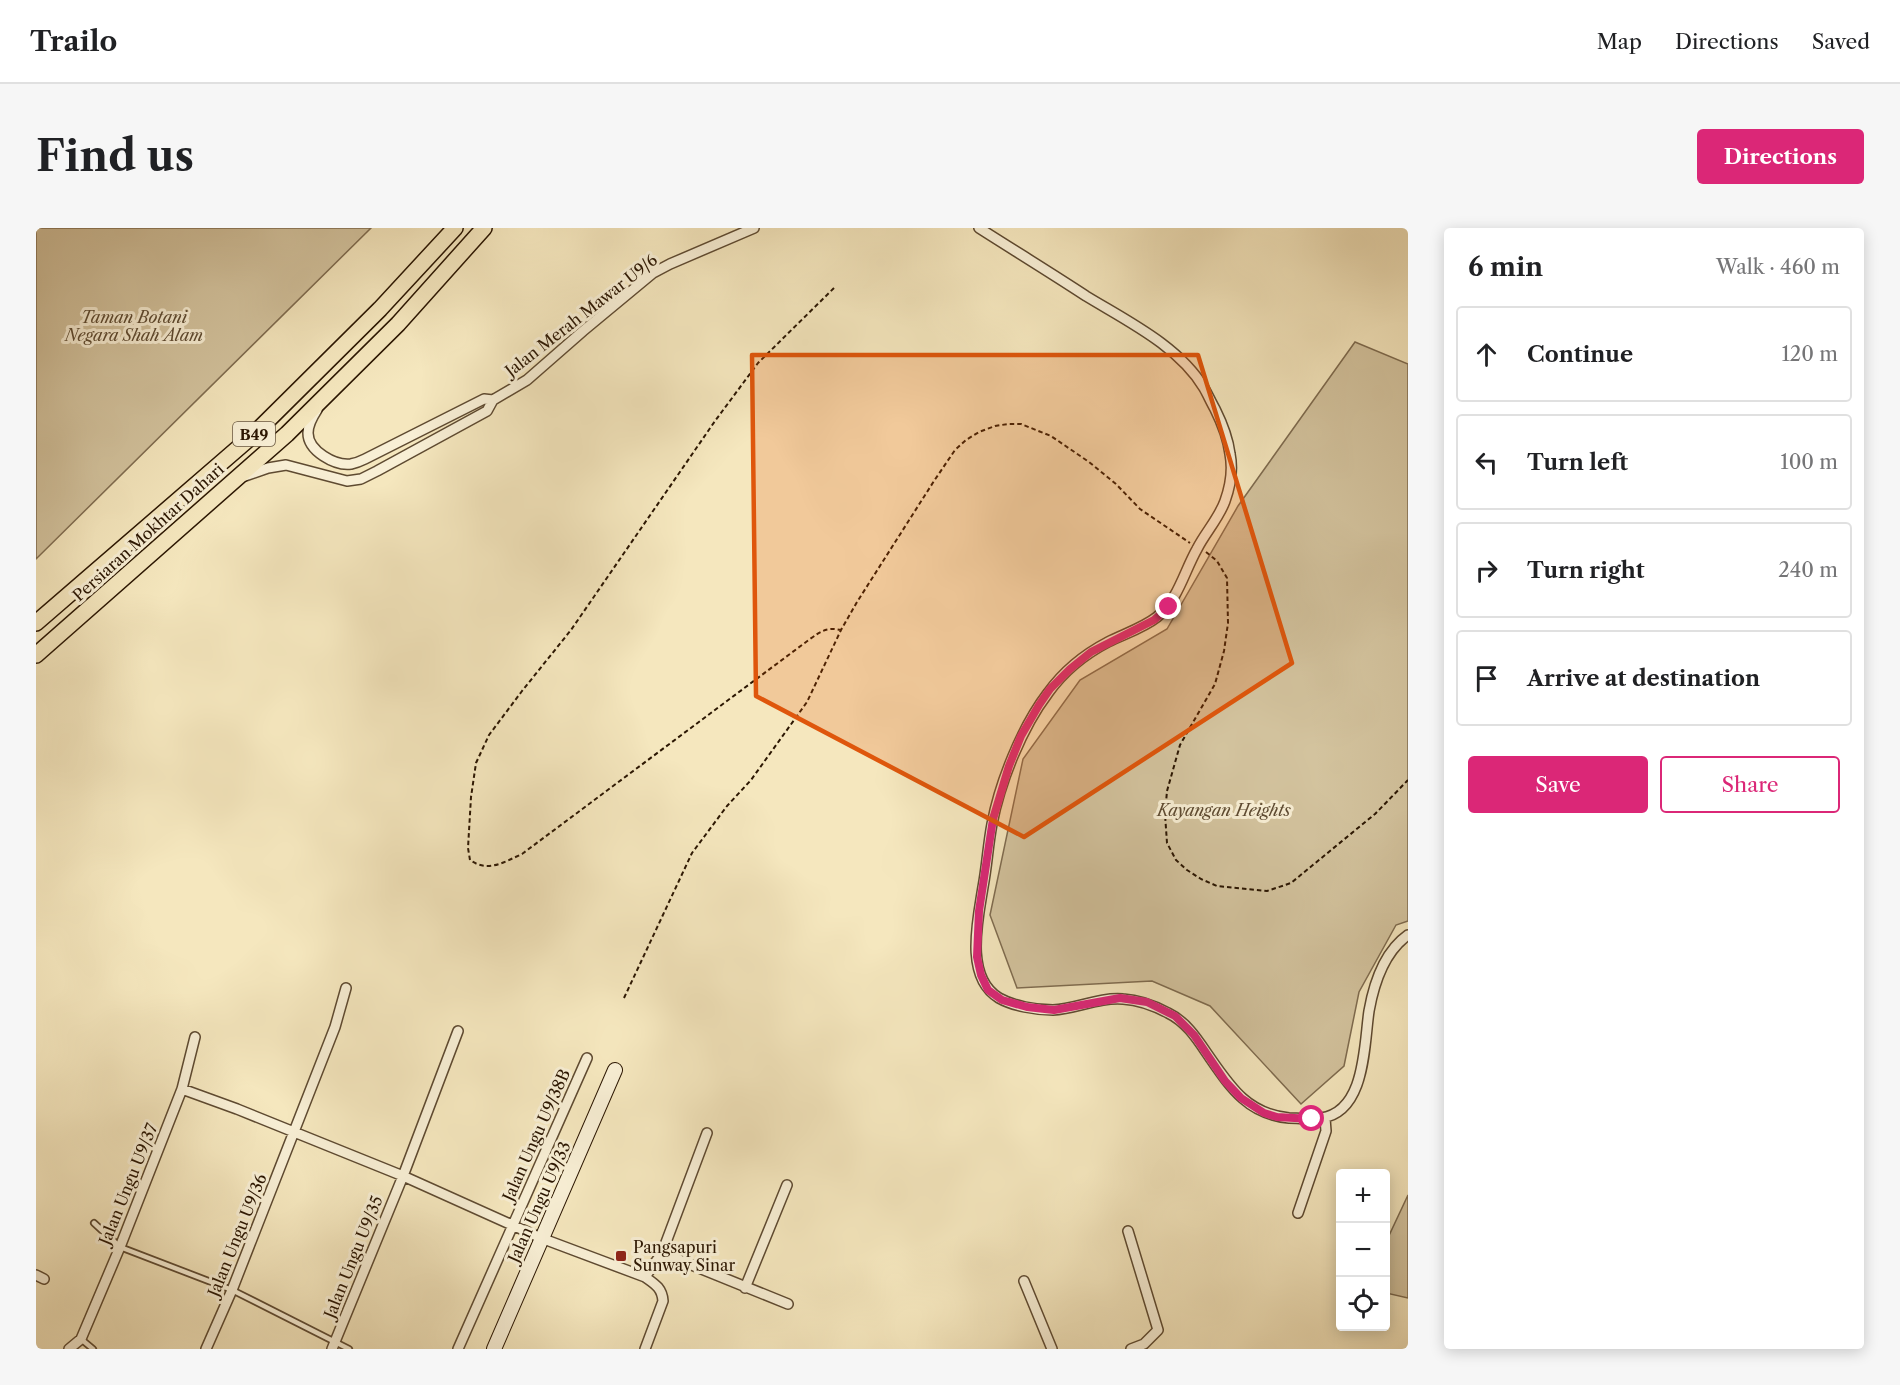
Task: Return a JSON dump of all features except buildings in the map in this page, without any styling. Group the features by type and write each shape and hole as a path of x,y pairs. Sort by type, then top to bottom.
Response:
{"main road":[{"name":"Persiaran Mokhtar Dahari","path":"36,623 251,437 380,309 455,228"},
{"name":"Persiaran Mokhtar Dahari","path":"36,655 287,434 432,288 484,228"}],"street":[{"name":"Jalan Merah Mawar U9/6","path":"233,481 268,468 286,465 347,481 361,479 417,451 487,411 493,400 527,380 653,273 754,228"},
{"path":"979,228 1162,343 1203,386 1223,427 1231,455 1230,479 1224,505 1197,547 1169,607 1154,620 1091,652 1070,669 1050,689 1021,736 993,819 979,911 977,957 981,975 988,990 1002,1000 1027,1007 1054,1010 1120,998 1147,1002 1175,1016 1194,1035 1225,1081 1241,1098 1264,1113 1277,1117 1325,1118 1332,1116 1346,1103 1357,1088 1362,1070 1370,1007 1377,980 1391,951 1408,935"},
{"name":"Jalan Merah Mawar U9/6","path":"322,399 311,419 308,433 312,445 332,460 350,465 484,399 493,400"},
{"name":"Jalan Ungu U9/36","path":"206,1349 232,1290 335,1027 346,988"},
{"name":"Jalan Ungu U9/35","path":"333,1346 403,1176 458,1031"},
{"name":"Jalan Ungu U9/37","path":"81,1339 182,1089 195,1037"},
{"name":"Jalan Ungu U9/38B","path":"458,1349 586,1058"},
{"name":"Jalan Ungu U9/33","path":"494,1349 615,1070"},
{"path":"182,1089 403,1176 541,1238 645,1277 663,1293 663,1301 645,1349"},
{"path":"1298,1213 1326,1131 1325,1118"},
{"path":"645,1277 662,1253 707,1133"},
{"path":"745,1288 787,1185"},
{"path":"1128,1231 1158,1330 1144,1344 1131,1349"},
{"path":"662,1253 788,1304"},
{"path":"1024,1281 1052,1349"},
{"path":"69,1349 81,1339"}],"lane":[{"path":"94,1223 120,1247 232,1290 333,1346 350,1349"},
{"path":"81,1339 93,1349"}],"path":[{"path":"834,288 758,363 715,421 571,630 489,735 476,763 471,797 468,848 470,860 478,866 488,867 522,854 810,639 823,630 832,628 841,630"},
{"path":"624,998 692,853 727,806 751,780 807,702 841,630 955,450 972,436 995,426 1021,424 1051,436 1116,484 1140,509 1211,555 1227,578 1228,623 1224,651 1215,684 1180,745 1167,791 1165,814 1167,843 1176,860 1201,879 1217,886 1267,891 1291,883 1375,814 1408,780"}],"highlighted area":[{"path":"752,355 1198,355 1292,663 1024,837 756,696"}],"green space":[{"name":"Taman Botani Negara Shah Alam","path":"36,228 371,228 36,559"},
{"name":"Kayangan Heights","path":"1355,342 1408,364 1408,921 1396,925 1359,992 1344,1066 1301,1104 1210,1006 1152,981 1017,988 990,915 1023,759 1080,680 1167,629 1238,506"},
{"path":"1408,1195 1408,1298 1390,1294 1390,1233"}],"place":[{"name":"Pangsapuri Sunway Sinar","path":"621,1256"}],"route":[{"path":"1169,607 1154,620 1091,652 1070,669 1050,689 1021,736 993,819 977,933 977,957 981,975 988,990 1002,1000 1027,1007 1054,1010 1120,998 1147,1002 1175,1016 1194,1035 1225,1081 1241,1098 1264,1113 1277,1117 1312,1119"}]}
